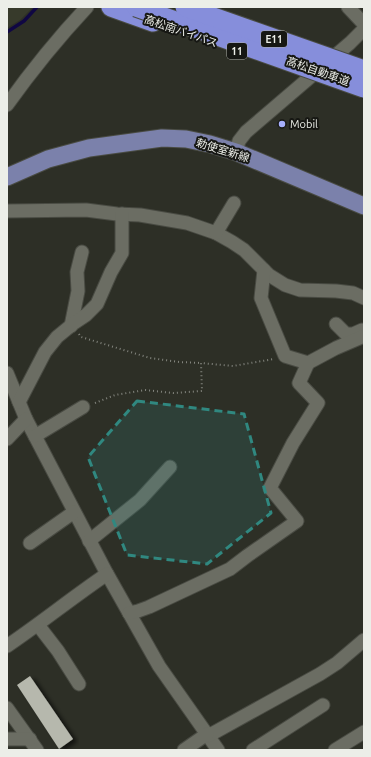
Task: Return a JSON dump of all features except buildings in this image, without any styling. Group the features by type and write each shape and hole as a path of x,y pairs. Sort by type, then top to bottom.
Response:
{"highway":[{"name":"高松南バイパス","path":"110,7 364,96"},
{"name":"高松自動車道","path":"136,7 364,88"},
{"name":"高松自動車道","path":"185,7 364,70"},
{"path":"202,7 364,63"}],"main road":[{"name":"勅使室新線","path":"7,177 48,159 90,148 162,138 186,139 210,144 236,152 364,206"}],"street":[{"path":"7,105 64,31 87,7"},
{"path":"348,7 364,24"},
{"path":"236,152 239,141 246,132 354,40 364,29"},
{"path":"216,233 234,203"},
{"path":"7,211 86,210 140,215 187,223 216,233 244,250 264,270 285,285 300,290 353,293 364,298"},
{"path":"19,402 45,352 57,337 84,317 97,304 111,272 122,253 122,214"},
{"path":"71,326 78,291 77,272 82,252"},
{"path":"264,270 261,298 285,356 308,363"},
{"path":"336,324 346,334 357,333 364,329"},
{"path":"129,613 149,607 230,569 297,521 270,488 293,443 318,403 299,383 308,363 336,348 364,336"},
{"path":"7,373 26,419 107,574 159,666 218,750"},
{"path":"35,436 83,407"},
{"path":"7,439 26,419"},
{"path":"89,541 140,500 170,467"},
{"path":"30,543 74,512"},
{"path":"7,646 107,574"},
{"path":"38,625 58,651 79,684"},
{"path":"184,750 207,735 320,674 364,640"},
{"path":"253,750 323,705"},
{"path":"7,708 33,745"},
{"path":"335,750 364,732"},
{"path":"7,739 33,745"}],"path":[{"path":"84,317 76,328 81,337 150,358 178,362 233,366 285,356"},
{"path":"83,407 115,395 145,390 173,393 202,391 201,363"}],"highlighted area":[{"path":"137,401 244,414 271,513 207,564 127,555 88,457"}],"shaded area":[{"path":"7,7 33,7 20,20 7,28"}],"waterway":[{"path":"7,32 24,21 37,7"}],"place":[{"name":"Mobil","path":"282,124"}]}
